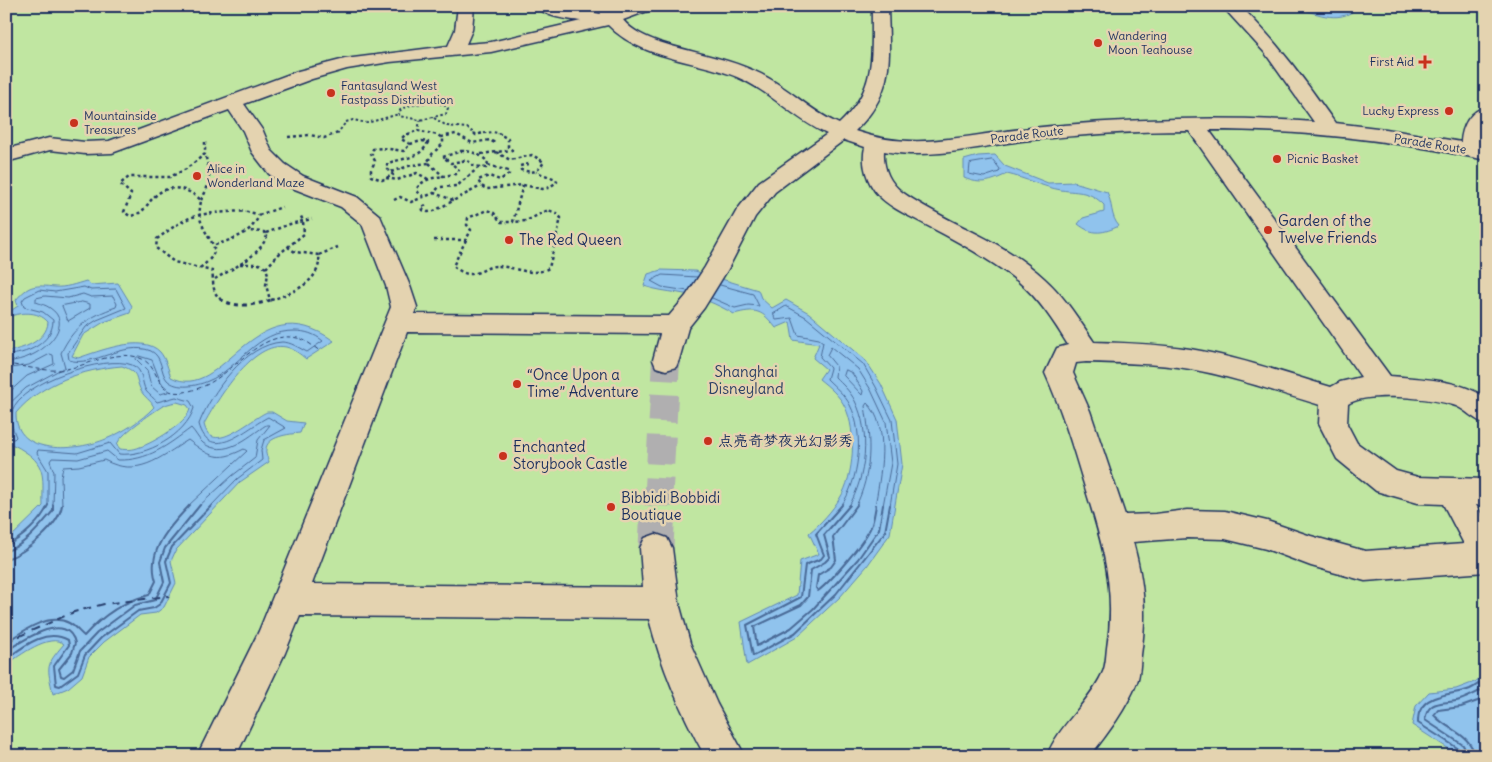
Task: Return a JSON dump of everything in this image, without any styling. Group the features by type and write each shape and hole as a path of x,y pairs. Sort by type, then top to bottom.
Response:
{"street":[{"path":"453,51 462,40 466,19 466,6"},
{"path":"545,6 562,13 609,13"},
{"path":"6,156 49,144 85,148 112,147 305,75 346,64 491,48 609,13 646,6"},
{"path":"666,360 676,325 695,302 716,269 745,215 767,187 841,133 861,114 875,90 880,68 880,6"},
{"path":"1230,6 1300,87 1329,130"},
{"name":"Parade Route","path":"609,13 625,31 644,42 738,70 758,80 815,120 841,133 898,148 935,148 1012,136 1076,130 1195,125 1248,125 1329,130 1414,140 1478,152"},
{"path":"216,756 273,641 404,307 398,286 388,266 372,221 349,202 295,181 277,169 262,152 253,131 234,103"},
{"path":"1478,152 1472,128 1486,113"},
{"path":"1195,125 1382,385"},
{"path":"876,143 872,153 875,170 887,191 908,207 995,253 1030,278 1061,312 1086,352"},
{"path":"398,323 676,325"},
{"path":"1066,756 1094,721 1120,678 1128,625 1126,577 1114,529 1076,411 1059,372 1066,355 1086,352 1155,354 1204,362 1259,376 1334,399 1350,390 1382,385 1446,393 1466,399 1486,413"},
{"path":"1334,399 1333,424 1347,451 1387,482 1418,490 1486,492"},
{"path":"1453,492 1486,553"},
{"path":"1114,529 1155,528 1187,524 1225,525 1267,535 1311,551 1365,566 1486,557"},
{"path":"656,548 662,603 673,644 704,716 726,756"},
{"path":"288,600 662,603"}],"path":[{"path":"429,102 442,104 448,108 446,114 434,118 420,120 399,116 399,111 407,106 429,102"},
{"path":"424,197 418,192 417,188 420,184 428,179 456,174 459,170 443,157 458,152 481,154 487,151 510,152 512,150 508,147 508,139 499,132 489,131 476,135 474,131 468,128 444,125 434,118"},
{"path":"418,131 420,120"},
{"path":"410,144 401,139 405,135 418,131 430,132 441,137 456,134 472,143 490,140 496,144"},
{"path":"429,164 430,156 443,144 441,137"},
{"path":"200,268 211,260 216,251 214,241 203,227 198,214 201,200 208,190 211,180 205,154 205,140"},
{"path":"422,141 428,142 427,146 416,156 388,163 386,167 391,172 393,174 382,180 371,176 371,170 375,161 371,153 373,149 386,146 397,151 404,151 410,144 422,141"},
{"path":"495,152 510,160 529,154 541,158 543,164 536,172"},
{"path":"201,200 186,189 165,190 155,196 143,212 130,216 124,212 131,194 120,184 125,179 137,176 163,178 174,175 197,162 205,154"},
{"path":"481,154 488,162 488,166"},
{"path":"451,163 467,160 478,168 486,168 488,166 508,171 509,174 500,180 491,176 484,176 478,180 481,186 487,189 523,185 542,189 553,186 557,182 556,179 536,172 521,170 520,166 529,164"},
{"path":"391,172 412,165 429,164 439,170 443,176"},
{"path":"364,215 400,196 411,202 434,193 440,187 457,186 478,168"},
{"path":"385,178 391,181 415,173 421,173 428,179"},
{"path":"514,222 523,185"},
{"path":"426,205 422,207 423,210 428,212 434,211 481,186"},
{"path":"434,193 453,200"},
{"path":"248,231 257,221 259,215 274,208 286,206"},
{"path":"266,268 304,234 303,221 297,209"},
{"path":"487,210 494,213 501,222 514,222 525,221 541,211 550,210 557,213 561,218 548,268 543,272 533,273 511,267 490,266 473,274 458,271 453,266 471,230 467,224 468,218 487,210"},
{"path":"259,215 241,211 198,214 178,224 157,239 156,248 163,257 176,264 212,271 215,279 214,290 216,296 232,305 247,305 270,300 305,284 316,274 319,266 319,255"},
{"path":"215,245 248,231 258,230 266,233 312,219"},
{"path":"215,279 239,264 266,242 266,233"},
{"path":"434,240 466,240"},
{"path":"288,247 296,252 319,255 338,247"},
{"path":"239,264 259,264 266,268 268,274 266,285 270,300"}],"green space":[{"name":"Shanghai Disneyland","path":"6,6 1486,6 1486,756 6,756"}],"water":[{"path":"1289,6 1354,6 1352,12 1337,17 1321,15"},
{"path":"995,155 1005,166 1048,183 1074,182 1107,192 1114,218 1119,226 1094,232 1078,224 1083,218 1104,212 1104,205 1089,194 1054,189 1007,174 986,182 964,178 964,160 978,156"},
{"path":"661,270 695,271 758,290 761,298 772,308 786,300 809,313 866,361 881,384 897,419 902,464 890,534 867,566 840,597 797,637 747,665 741,622 797,595 800,561 819,554 809,533 830,512 845,489 852,453 849,417 840,399 819,379 826,369 813,358 819,344 793,340 790,322 776,328 767,317 758,312 748,311 734,314 700,298 644,286 648,274"},
{"path":"86,281 91,285 118,283 132,306 130,313 104,322 83,335 72,356 78,358 108,348 143,344 160,352 171,377 190,381 207,375 261,334 282,326 306,327 334,341 306,359 289,348 274,347 261,353 249,362 227,387 204,424 208,433 215,437 223,437 267,412 272,412 287,421 304,423 300,433 279,437 270,442 267,445 266,452 269,462 240,482 176,550 171,561 176,583 164,607 156,613 140,615 104,642 89,657 82,676 68,688 53,694 49,667 53,657 64,644 58,641 43,643 26,651 6,665 6,542 43,506 43,482 37,462 22,450 6,443 6,351 20,349 39,339 47,328 48,322 39,315 34,314 22,313 6,318 6,314 18,306 16,300 29,288 38,286 63,287","holes":["122,366 134,373 141,391 154,407 125,429 94,443 65,448 37,444 26,437 18,427 16,413 38,393 78,374","177,402 187,405 190,409 188,414 176,426 146,445 128,450 120,449 117,445 119,441 134,426 162,406"]},
{"path":"1486,668 1486,756 1460,756 1412,725 1416,706 1429,692 1456,689 1477,681"}],"ferry route":[{"path":"6,364 59,370 127,355 146,361 165,388 172,392 183,392 212,382 248,354 273,339 286,337 301,339 320,351"},
{"path":"6,642 74,612 104,604 169,596"}],"tunnel":[{"path":"658,506 666,360"},
{"path":"656,548 658,505"}],"place":[{"name":"Wandering Moon Teahouse","path":"1098,43"},
{"name":"First Aid","path":"1425,62"},
{"name":"Fantasyland West Fastpass Distribution","path":"331,93"},
{"name":"Lucky Express","path":"1449,111"},
{"name":"Mountainside Treasures","path":"74,123"},
{"name":"Picnic Basket","path":"1277,159"},
{"name":"Alice in Wonderland Maze","path":"197,176"},
{"name":"Garden of the Twelve Friends","path":"1268,230"},
{"name":"The Red Queen","path":"509,240"},
{"name":"“Once Upon a Time” Adventure","path":"517,384"},
{"name":"点亮奇梦夜光幻影秀","path":"708,441"},
{"name":"Enchanted Storybook Castle","path":"503,456"},
{"name":"Bibbidi Bobbidi Boutique","path":"611,507"}]}
